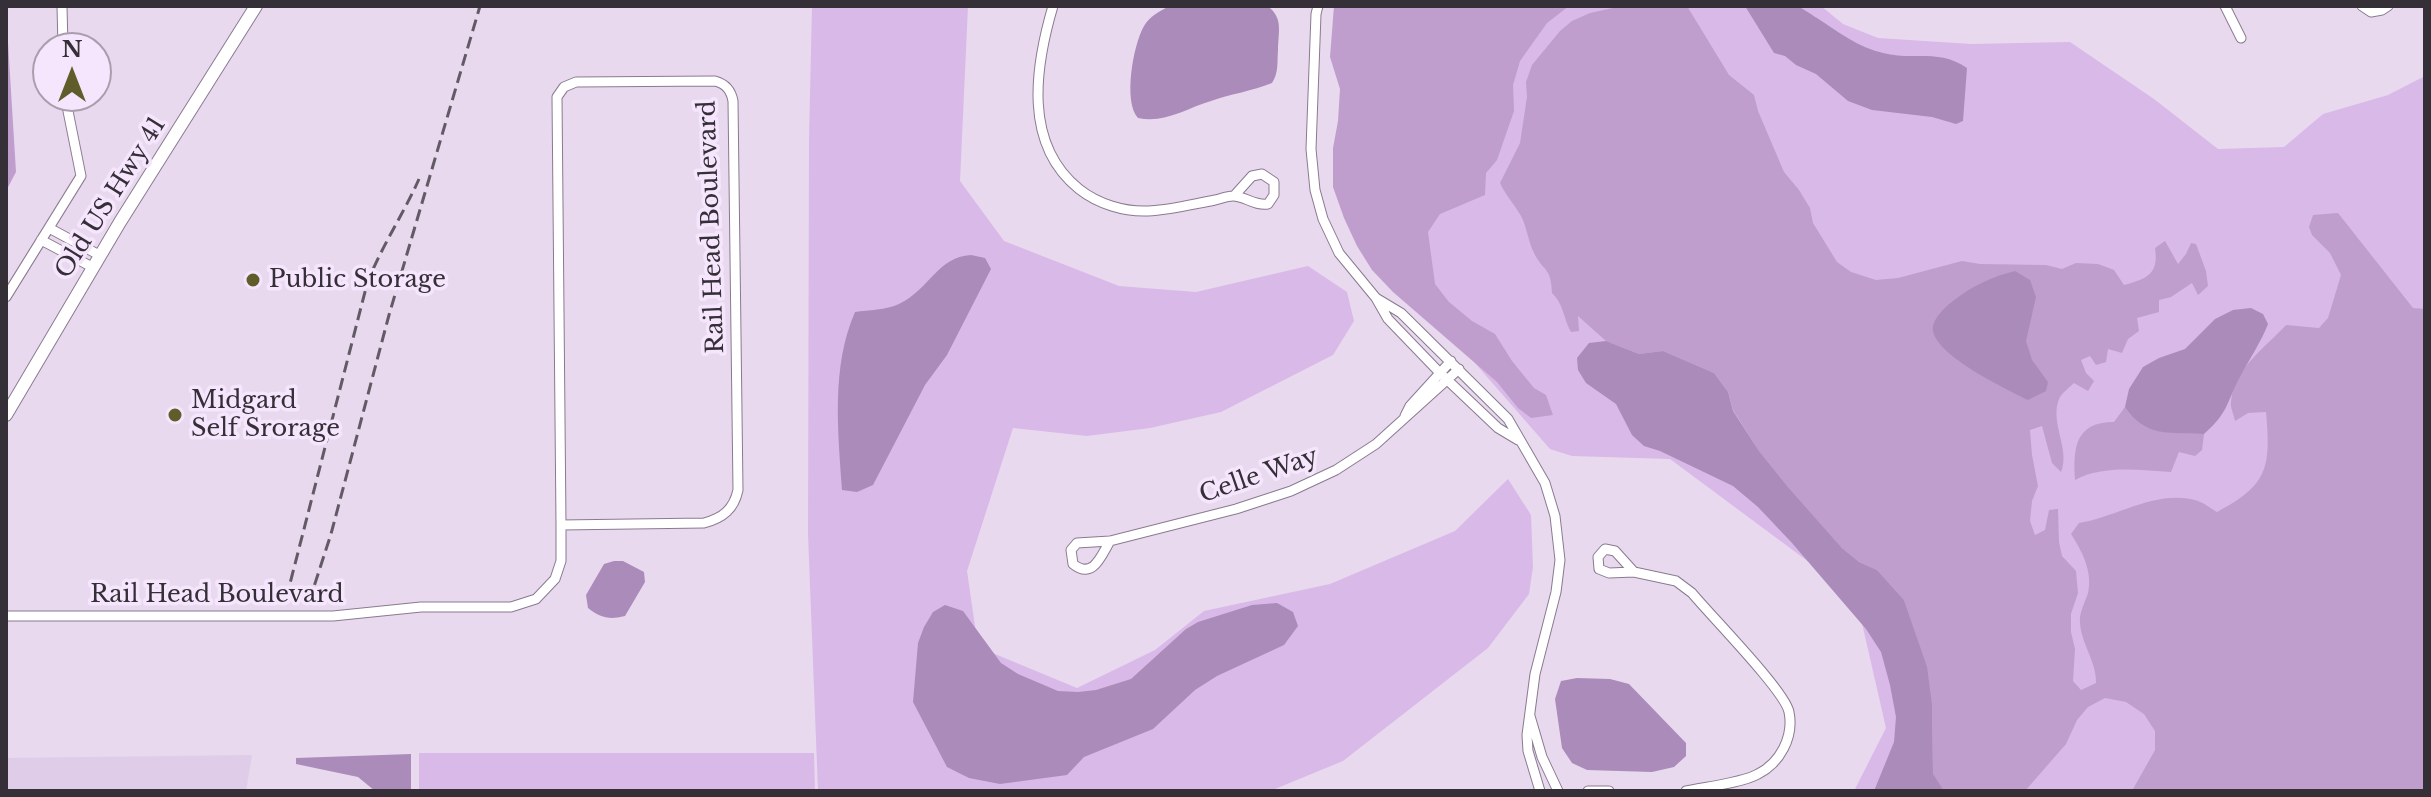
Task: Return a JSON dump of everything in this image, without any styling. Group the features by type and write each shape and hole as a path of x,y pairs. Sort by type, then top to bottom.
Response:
{"street":[{"path":"62,6 63,32"},
{"name":"Old US Hwy 41","path":"6,415 256,6"},
{"path":"1053,6 1040,73 1038,111 1045,143 1062,173 1094,199 1134,211 1163,210 1234,196"},
{"path":"2225,6 2241,38"},
{"path":"2362,6 2371,12 2388,6"},
{"path":"1316,9 1311,149 1315,190 1323,219 1339,253 1376,298 1388,319 1498,428 1518,440"},
{"name":"Rail Head Boulevard","path":"6,616 333,616 421,607 511,607 536,599 555,579 561,561 557,97 564,87 576,82 720,82 730,90 733,101 736,499 723,516 704,523 561,525"},
{"path":"6,297 81,176 68,112"},
{"path":"49,228 101,256"},
{"path":"41,240 94,268"},
{"path":"1376,298 1401,313 1508,419 1545,483 1555,516 1560,560 1556,592 1535,674 1529,712 1528,751 1540,791"},
{"name":"Celle Way","path":"1110,541 1236,509 1291,491 1336,470 1376,444 1405,416 1410,406 1455,365"},
{"path":"1634,572 1676,581 1692,593 1777,691 1789,711 1785,748 1773,764 1756,776 1686,791"},
{"path":"1529,712 1546,766 1558,791"},
{"path":"1588,791 1609,791"}],"shaded area":[{"path":"812,6 968,6 960,181 1004,241 1119,286 1196,292 1308,266 1347,292 1354,321 1333,355 1221,412 1150,428 1087,436 1013,428 967,571 978,647 1077,688 1155,650 1204,611 1330,584 1455,531 1508,479 1531,515 1533,567 1529,594 1488,648 1343,761 1270,791 818,791 808,534"},
{"path":"1169,6 1267,6 1276,15 1279,26 1277,67 1272,83 1166,117 1138,118 1130,87 1136,46 1146,23"},
{"path":"1334,6 1569,6 1547,23 1520,61 1513,85 1514,111 1497,160 1486,173 1485,195 1440,214 1428,232 1435,284 1449,302 1472,321 1495,334 1534,388 1546,395 1553,415 1531,418 1518,408 1497,382 1393,292 1372,270 1357,246 1333,187 1333,148 1340,89 1330,57"},
{"path":"1539,6 1821,6 1843,24 1878,38 1971,44 2070,42 2154,99 2218,149 2284,147 2323,114 2388,95 2425,76 2425,791 1854,791 1886,728 1856,597 1670,459 1572,456 1550,449 1419,299 1374,260"},
{"path":"1622,6 1687,6 1729,75 1754,95 1784,172 1810,208 1813,223 1837,262 1851,272 1876,280 1898,278 1962,261 2046,265 2062,269 2076,263 2098,264 2114,270 2124,285 2150,274 2155,264 2155,248 2165,241 2178,264 2191,243 2196,244 2208,286 2198,295 2192,283 2171,297 2159,300 2159,312 2137,318 2139,331 2128,339 2122,353 2108,349 2106,362 2096,365 2090,356 2081,360 2086,373 2094,381 2088,391 2074,383 2060,397 2056,416 2063,454 2061,472 2052,463 2042,426 2030,430 2038,486 2032,501 2030,521 2035,535 2045,530 2049,510 2058,509 2062,556 2076,571 2078,593 2071,614 2075,649 2073,681 2081,690 2096,683 2096,676 2080,623 2088,593 2088,570 2071,534 2079,523 2151,501 2195,500 2217,512 2247,493 2256,483 2266,461 2268,447 2266,412 2248,413 2235,421 2231,404 2233,390 2252,359 2286,325 2319,328 2328,318 2341,275 2330,253 2312,235 2309,227 2313,215 2338,213 2413,308 2425,309 2425,791 2132,791 2155,750 2155,731 2144,714 2126,702 2105,698 2088,707 2077,720 2066,744 2025,791 1944,791 1933,775 1932,704 1919,645 1904,600 1877,570 1859,562 1842,548 1788,487 1759,451 1733,410 1728,392 1714,373 1663,351 1639,354 1606,341 1578,316 1579,331 1571,332 1552,293 1549,274 1532,248 1519,212 1500,183 1520,143 1527,97 1526,82 1532,65 1572,21 1590,13"},
{"path":"1745,6 1798,7 1874,51 1946,58 1956,62 1967,68 1963,121 1956,124 1932,117 1872,110 1848,101 1816,74 1774,53"},
{"path":"6,10 16,172 6,191"},
{"path":"971,255 985,258 991,269 947,355 925,385 873,485 857,492 842,490 839,377 847,333 855,312 899,304 910,298 941,267 959,257"},
{"path":"2015,271 2030,280 2036,297 2026,341 2032,360 2048,382 2046,391 2028,400 1959,361 1938,341 1933,331 1939,314 1960,296 1982,283"},
{"path":"2251,308 2263,314 2268,324 2223,412 2204,434 2150,429 2133,417 2125,407 2129,389 2143,367 2185,349 2215,319 2233,310"},
{"path":"1606,341 1639,354 1663,351 1714,373 1728,392 1733,411 1788,487 1842,548 1859,562 1877,570 1904,600 1927,667 1932,704 1933,774 1944,791 1874,791 1894,742 1896,717 1881,652 1866,629 1758,507 1733,486 1644,446 1632,435 1616,404 1586,383 1578,370 1577,358 1589,343"},
{"path":"2125,407 2141,424 2150,428 2204,434 2202,450 2195,456 2179,452 2171,472 2109,470 2075,480 2079,439 2091,427 2114,422"},
{"path":"623,561 644,572 645,582 625,616 610,618 588,608 586,595 604,564"},
{"path":"1277,603 1293,612 1298,626 1284,645 1217,676 1195,690 1153,729 1084,757 1067,775 1000,784 969,778 947,767 913,702 918,643 933,612 945,605 963,611 1001,663 1058,691 1078,692 1131,679 1186,629 1198,622 1252,605"},
{"path":"1610,679 1629,684 1686,743 1686,756 1674,767 1652,772 1587,770 1572,763 1562,748 1555,699 1561,681"},
{"path":"419,753 814,753 815,791 419,791"},
{"path":"411,754 411,791 375,791 358,777 296,764 296,758"},
{"path":"252,755 246,791 6,791 6,758"}],"railway":[{"path":"309,602 480,6"},
{"path":"286,599 367,284 419,179"}],"place":[{"name":"Public Storage","path":"253,280"},
{"name":"Midgard Self Srorage","path":"175,415"}]}
